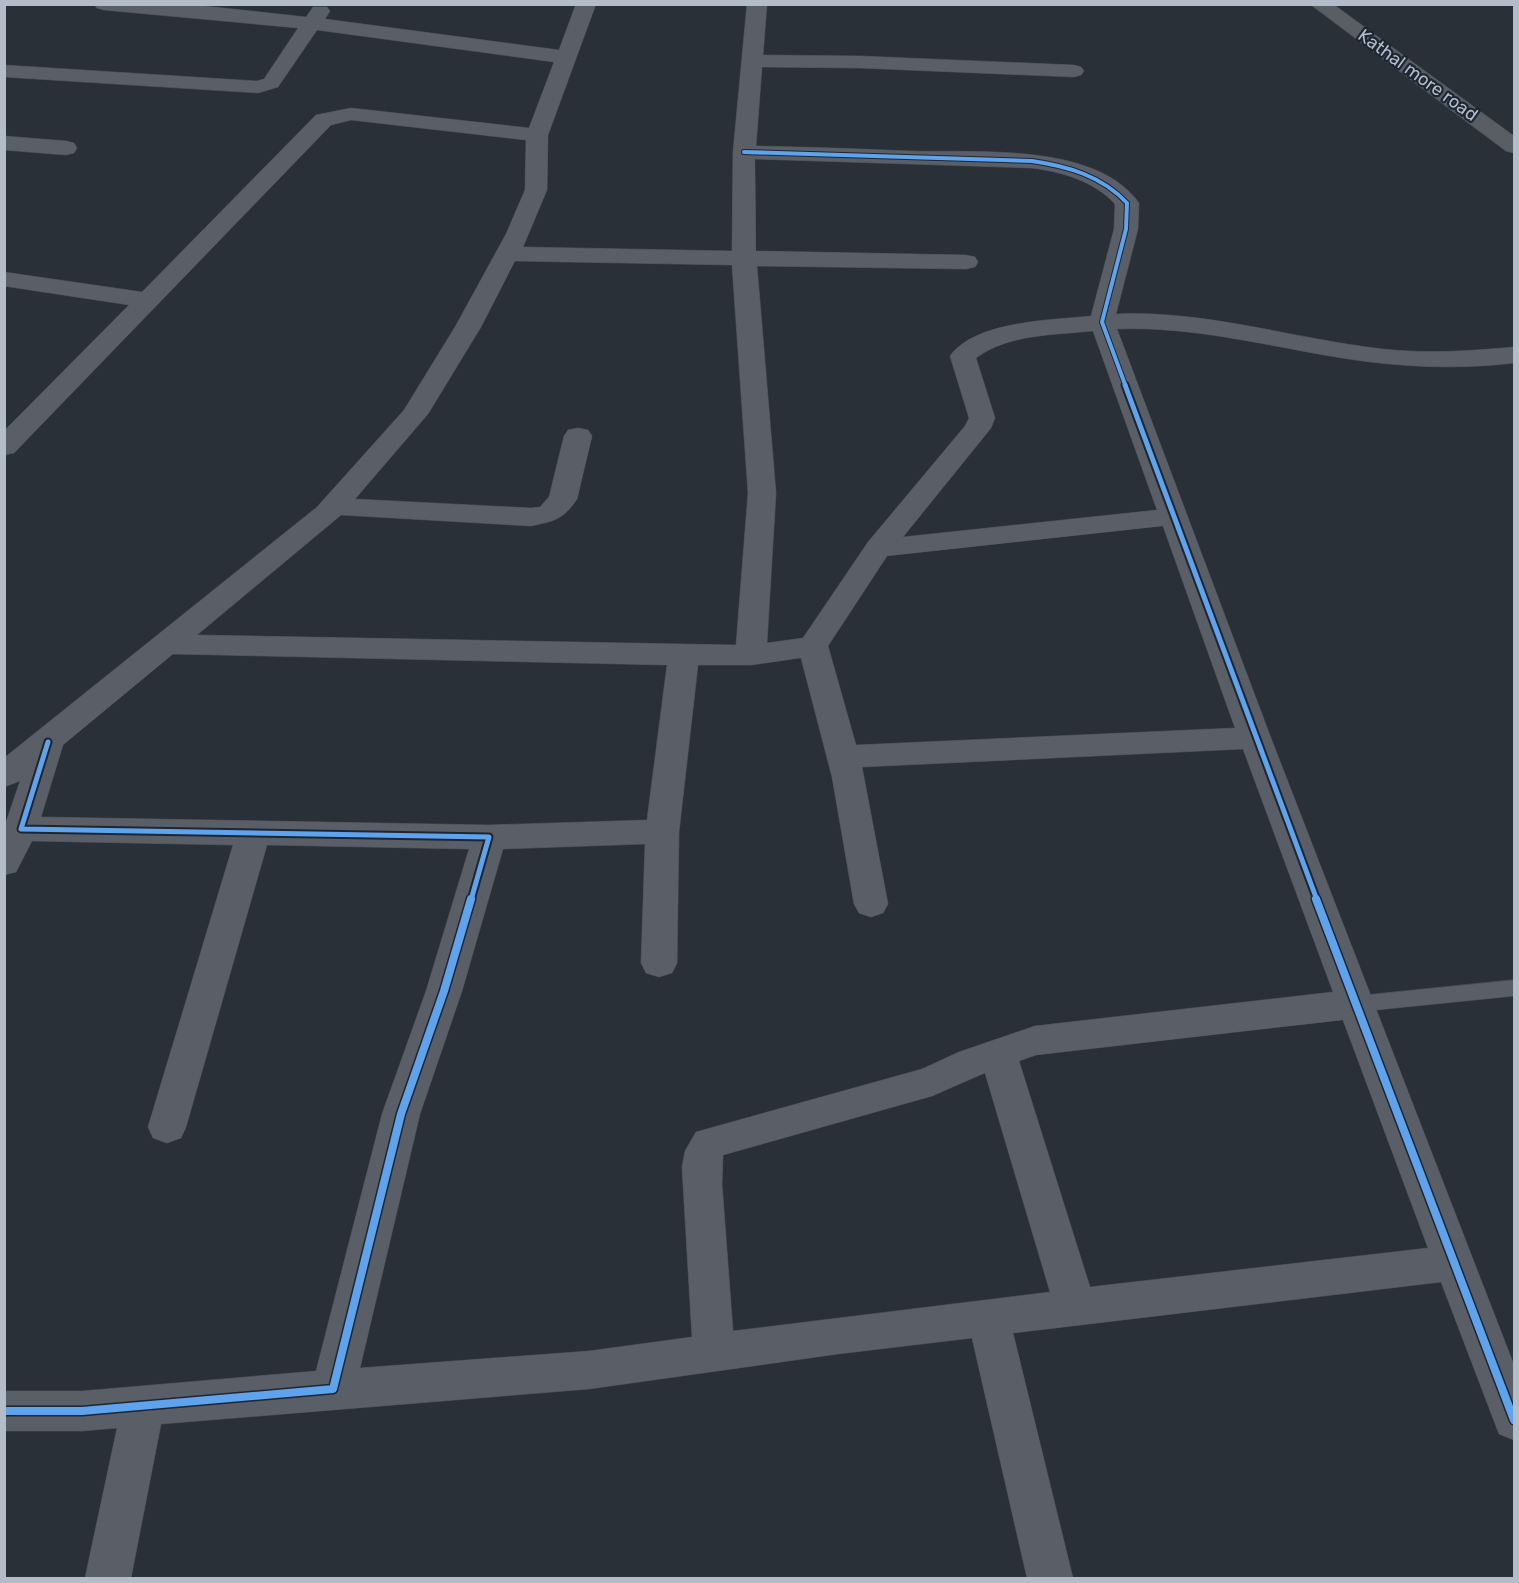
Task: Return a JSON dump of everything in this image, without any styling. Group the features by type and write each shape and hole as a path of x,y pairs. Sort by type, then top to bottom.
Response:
{"main road":[{"name":"Kathal more road","path":"1320,4 1515,146"}],"street":[{"path":"104,4 309,24 566,57"},
{"path":"4,71 258,87 270,83 325,4"},
{"path":"4,863 21,829 20,758 167,644 327,513 415,414 468,327 507,254 536,190 537,135 586,4"},
{"path":"751,656 762,493 744,259 744,152 758,4"},
{"path":"753,61 860,62 1074,71"},
{"path":"4,447 16,420 148,300 324,120 351,114 537,135"},
{"path":"4,143 66,148"},
{"path":"744,152 1032,161 1053,164 1104,184 1123,197 1127,203 1126,229 1102,322 1255,738 1515,1420"},
{"path":"507,254 966,262"},
{"path":"4,279 148,300"},
{"path":"167,644 684,656 751,656 813,646 878,548 978,428 982,418 963,356 974,346 995,335 1102,322 1161,322 1434,361 1515,355"},
{"path":"331,506 531,517 550,513 563,499 578,436"},
{"path":"878,548 1172,517"},
{"path":"813,646 843,757 871,904"},
{"path":"659,963 662,832 684,656"},
{"path":"843,757 1255,738"},
{"path":"21,829 489,837 662,832"},
{"path":"167,1127 254,832"},
{"path":"333,1389 401,1114 444,991 489,837"},
{"path":"714,1353 702,1184 705,1147 720,1138 932,1081 972,1062 1035,1041 1356,1005"},
{"path":"998,1053 1076,1308"},
{"path":"4,1411 82,1411 589,1370 988,1318 1454,1263"},
{"path":"988,1318 1050,1578"},
{"path":"108,1578 143,1405"}],"lane":[{"path":"1356,1005 1515,988"}],"cycle path":[{"path":"744,152 1032,161 1070,169 1096,179 1108,186 1127,203 1126,229 1102,322 1255,738 1514,1420"},
{"path":"4,1411 82,1411 333,1389 401,1114 444,991 489,837 21,829 48,742"}]}
